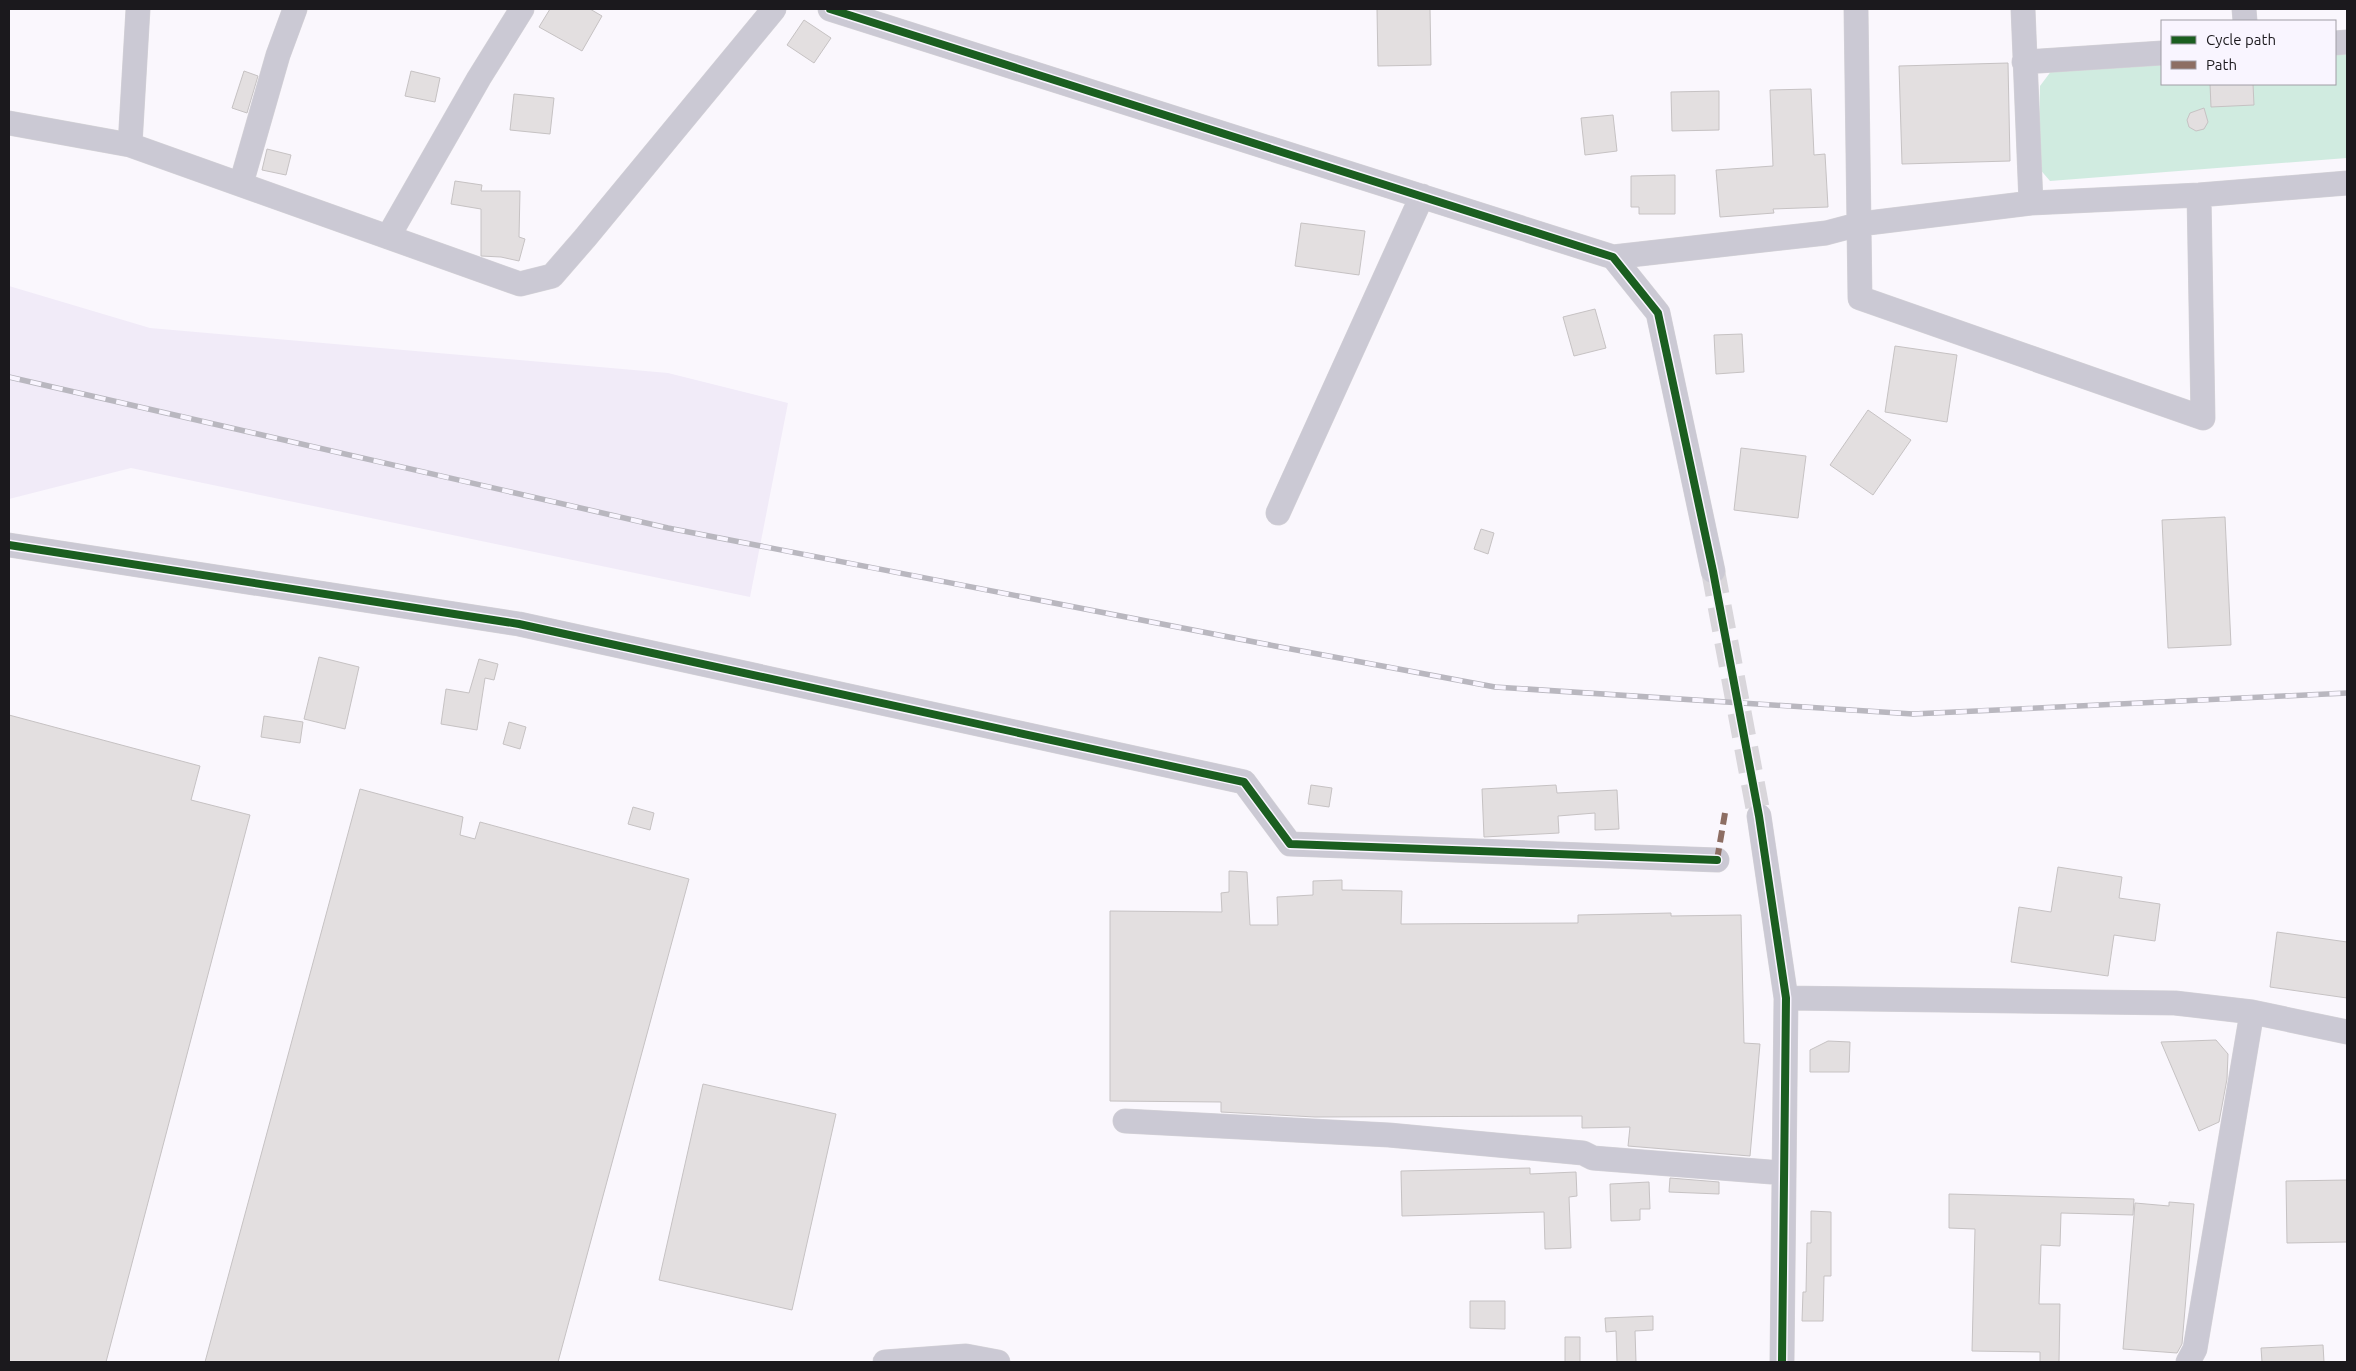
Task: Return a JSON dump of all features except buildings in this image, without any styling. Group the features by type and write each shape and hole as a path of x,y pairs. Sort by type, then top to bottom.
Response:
{"street":[{"path":"130,144 138,9"},
{"path":"241,184 278,55 295,9"},
{"path":"388,237 479,78 522,9"},
{"path":"9,123 130,144 520,284 552,276 586,238 774,9"},
{"path":"830,9 1613,257 1826,233 1860,224 2031,203 2199,195 2347,184"},
{"path":"1856,9 1860,298 2203,418 2199,195"},
{"path":"2022,9 2031,203"},
{"path":"2024,62 2161,53"},
{"path":"1278,513 1422,196"},
{"path":"1613,257 1658,313 1713,571"},
{"path":"9,545 519,624 1244,782 1290,844 1717,860"},
{"path":"1759,816 1786,998 1782,1362"},
{"path":"1786,998 2175,1003 2252,1012 2347,1032"},
{"path":"2188,1362 2195,1349 2252,1012"},
{"path":"1125,1121 1389,1135 1583,1153 1592,1158 1784,1173"},
{"path":"885,1362 966,1356 998,1362"}],"shaded area":[{"path":"9,286 150,328 668,373 788,403 750,597 131,468 9,499"}],"green space":[{"path":"2347,54 2347,158 2050,181 2038,167 2040,86 2052,70 2161,64 2161,85 2336,85 2336,55"}],"tunnel":[{"path":"1713,571 1759,816"}],"railway":[{"path":"9,377 668,528 1495,687 1913,714 2347,693"}],"marked path":[{"path":"1717,860 1725,813"}],"cycle path":[{"path":"830,9 1613,257 1658,313 1713,571 1759,816 1786,998 1782,1362"},
{"path":"9,545 519,624 1244,782 1290,844 1717,860"}]}
